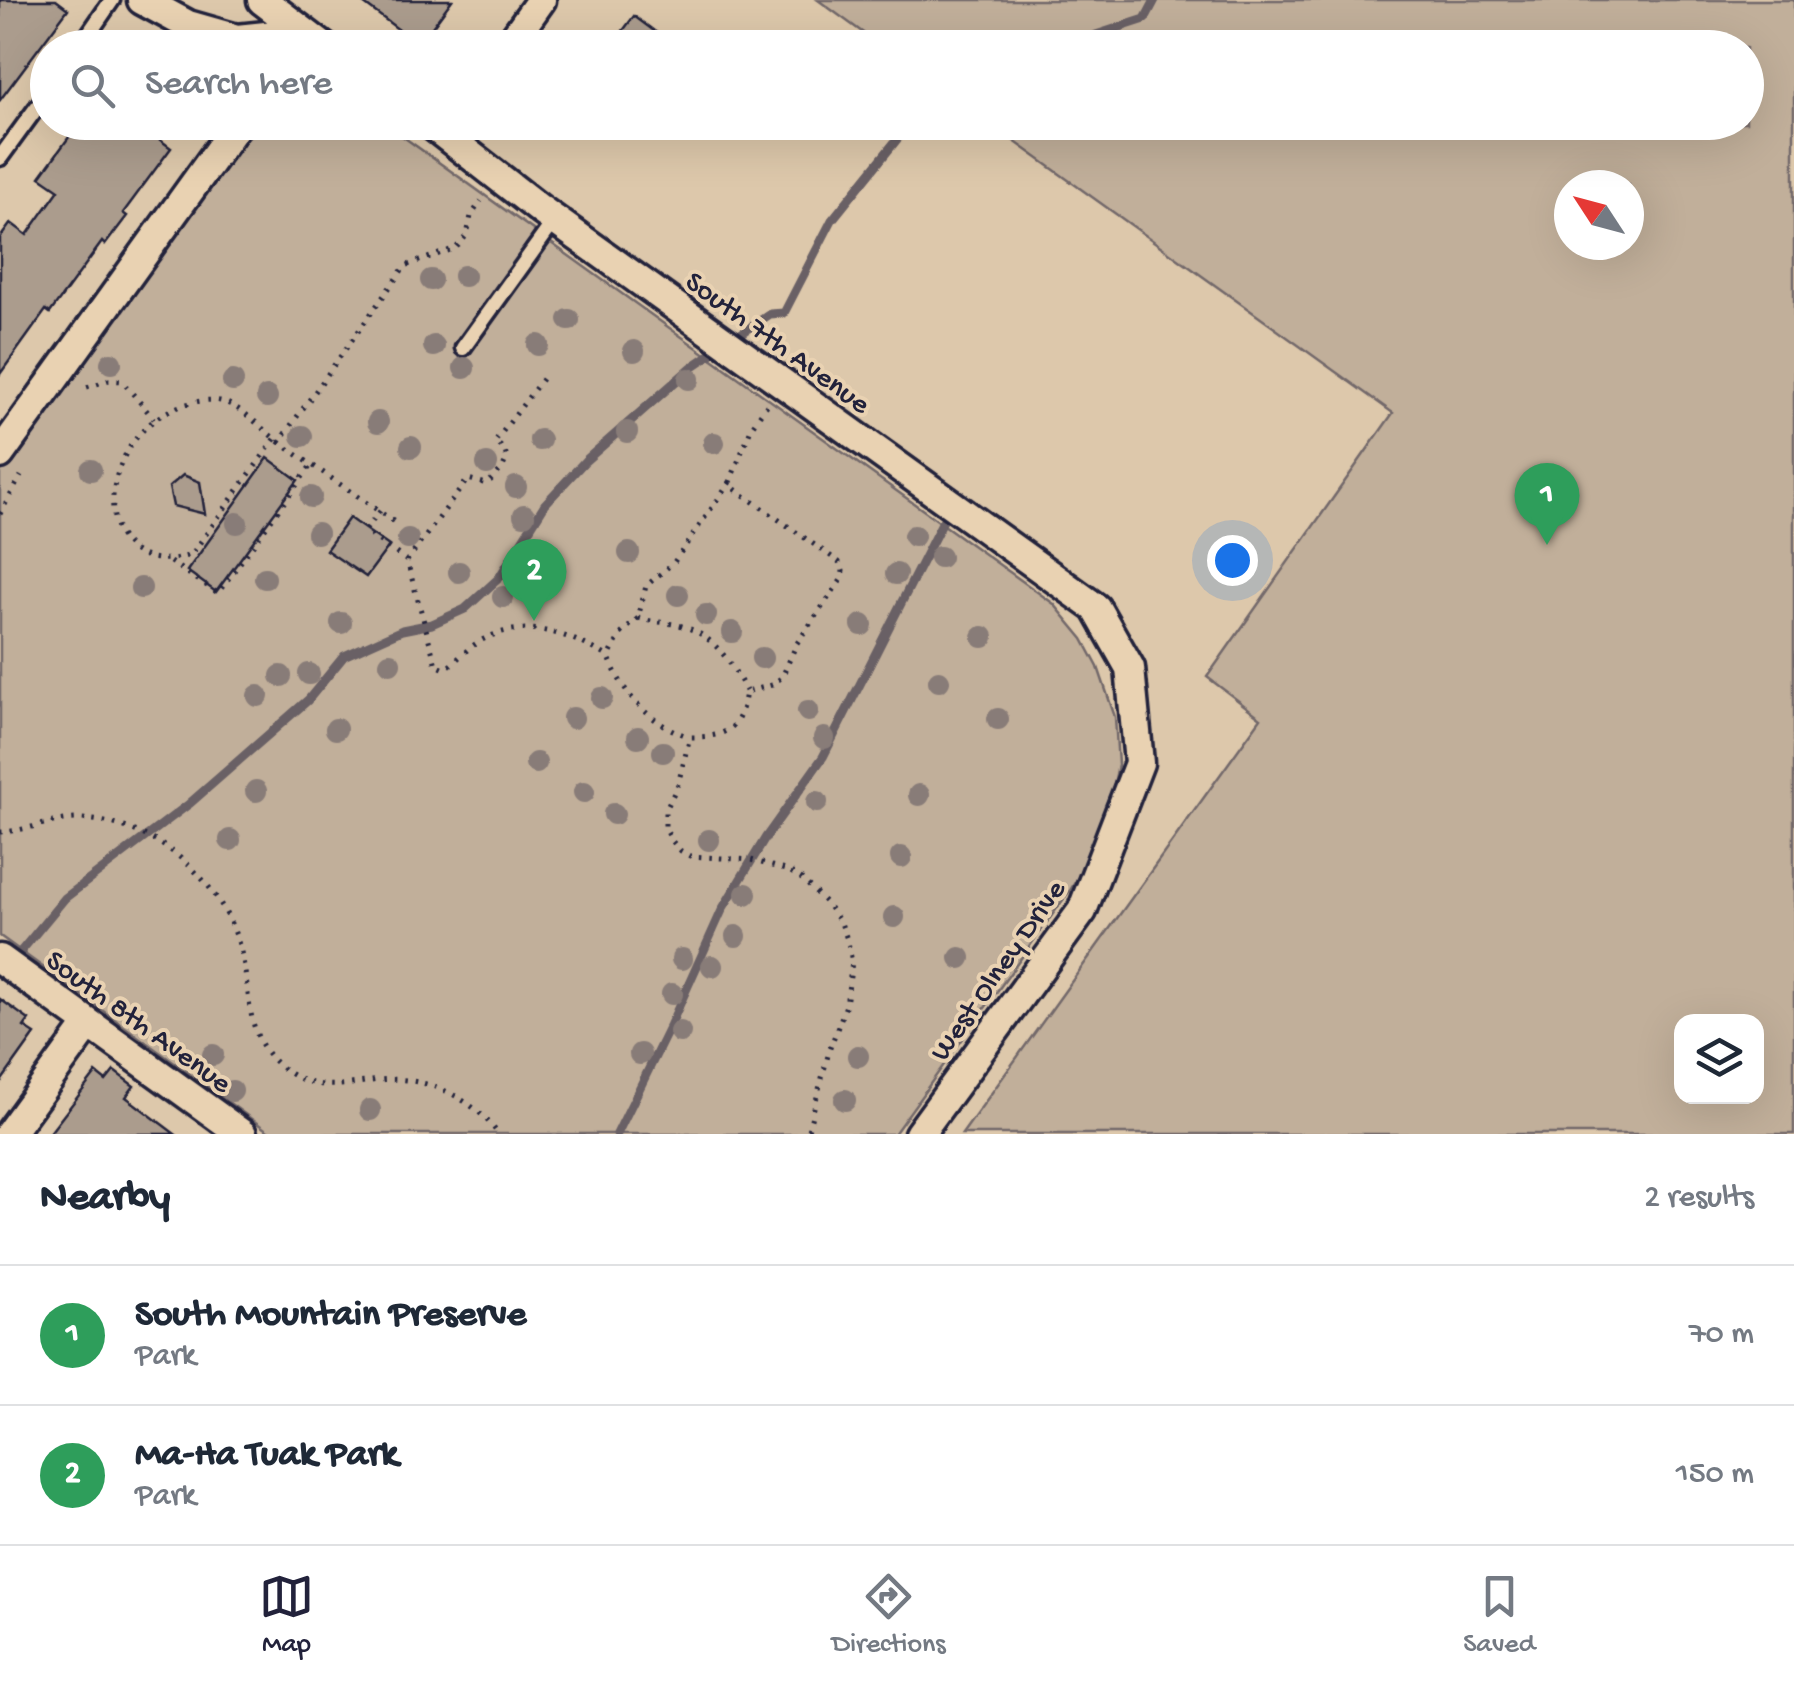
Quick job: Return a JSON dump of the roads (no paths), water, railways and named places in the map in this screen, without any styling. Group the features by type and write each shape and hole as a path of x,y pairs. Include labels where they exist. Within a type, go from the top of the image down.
{"street":[{"path":"142,0 206,30"},
{"path":"520,30 541,0"},
{"path":"272,3 296,30"},
{"path":"0,454 225,140"},
{"name":"South 7th Avenue","path":"459,140 555,220 1096,608"},
{"name":"West Olney Drive","path":"919,1134 1082,911 1139,763 1130,668 1096,608"},
{"name":"South 8th Avenue","path":"0,959 242,1134"},
{"path":"9,1134 89,1024"}],"lane":[{"path":"91,30 112,0"},
{"path":"0,158 30,117"},
{"path":"462,348 555,220"}],"waterway":[{"path":"1111,30 1145,19 1155,0"},
{"path":"12,962 65,898 189,804 308,700 344,656 402,630 432,624 465,609 499,578 545,504 585,461 692,367 770,314 784,313 832,220 896,140"},
{"path":"617,1134 723,908 766,837 823,757 950,507"}],"place":[{"name":"South Mountain Preserve","path":"1547,545"},
{"name":"Ma-Ha Tuak Park","path":"534,621"}]}
